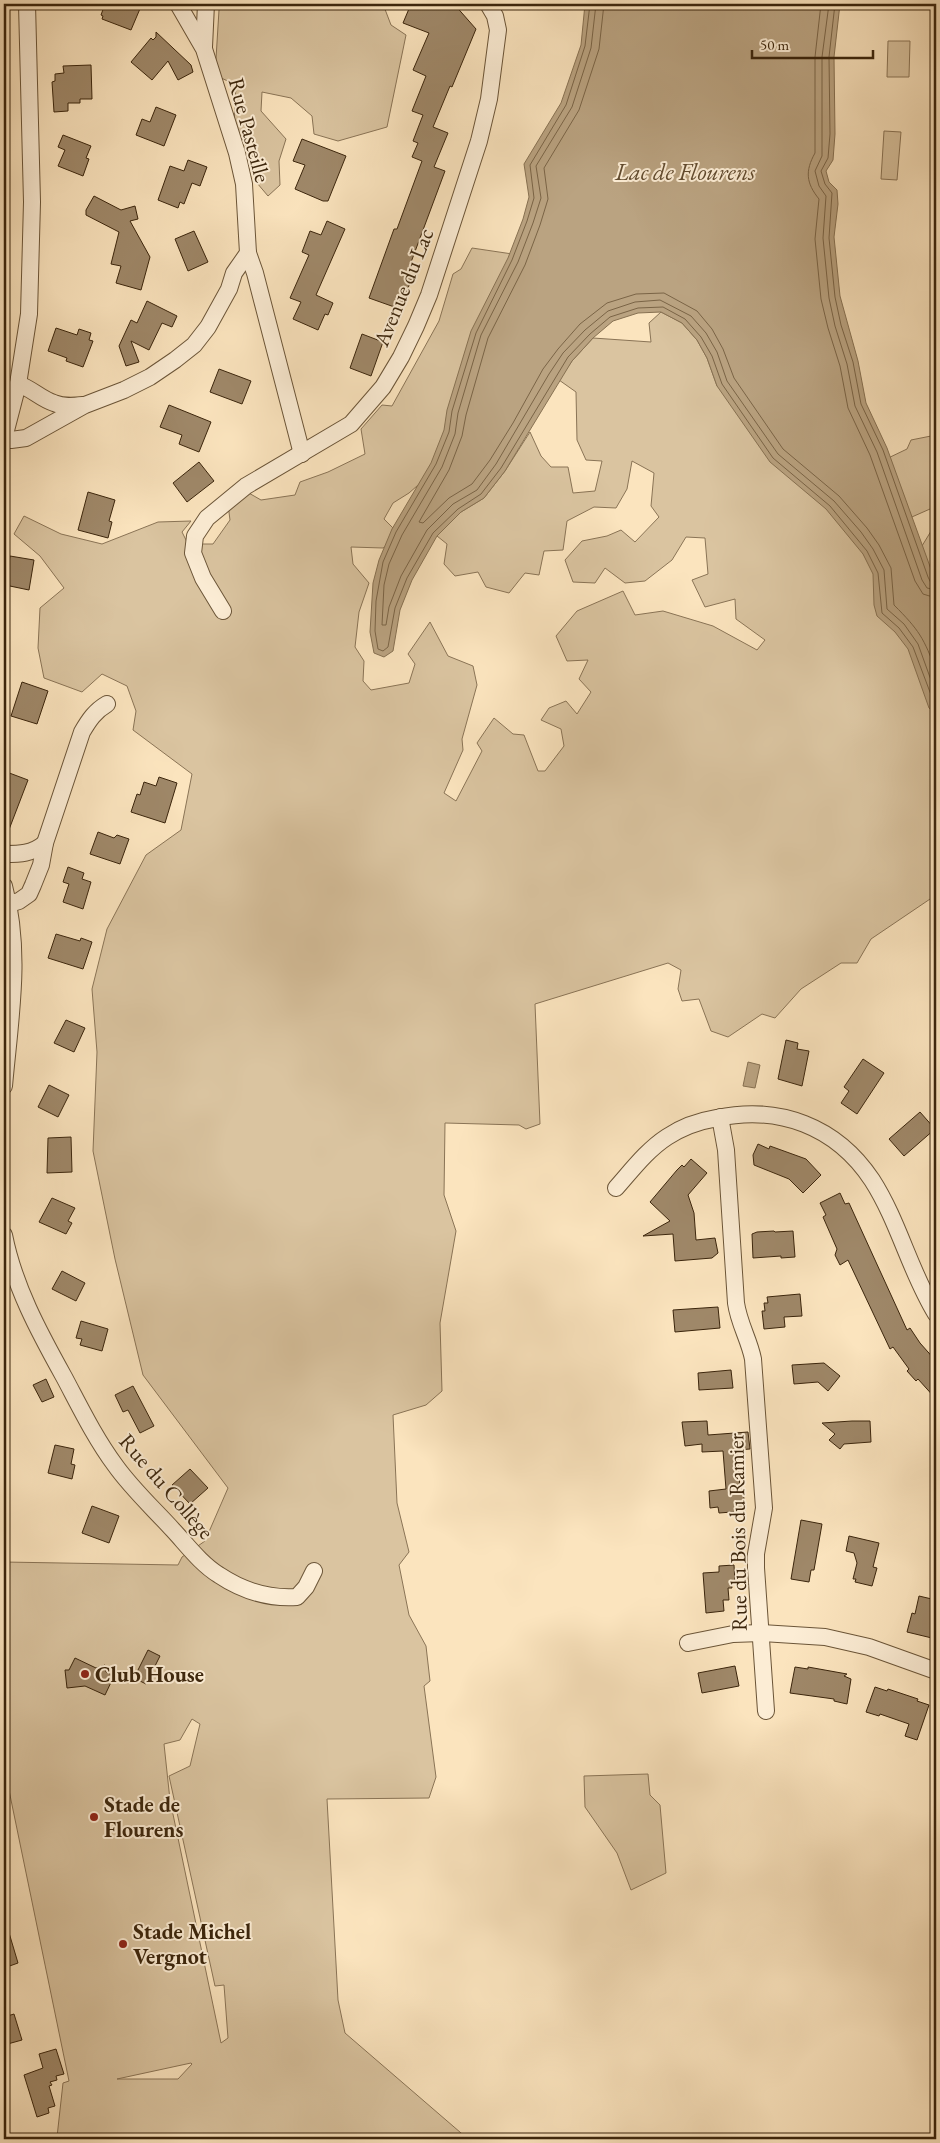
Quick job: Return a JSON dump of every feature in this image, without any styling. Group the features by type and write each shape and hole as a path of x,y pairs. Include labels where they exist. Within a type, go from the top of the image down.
{"street":[{"path":"27,4 32,202 29,314 18,384 4,438 11,440 26,438 85,405 124,390 150,377 194,345 215,315 234,273 248,253"},
{"name":"Rue Pasteille","path":"178,4 204,49 237,153 242,176 248,253 255,273 302,454"},
{"name":"Rue Pasteille","path":"204,49 206,4"},
{"name":"Avenue du Lac","path":"223,611 203,578 193,552 195,536 207,518 246,486 351,424 368,406 401,357 422,311 479,141 489,99 498,30 495,16 488,4"},
{"path":"18,384 27,387 53,403 66,406 85,405"},
{"path":"9,904 19,901 29,894 41,865 45,843 82,732 88,720 107,704"},
{"path":"4,854 20,854 35,851 45,843"},
{"path":"4,886 9,904 15,969 4,1086"},
{"path":"616,1188 653,1148 667,1137 702,1121 752,1113 783,1116 801,1122 818,1130 847,1151 872,1180 925,1295 936,1314"},
{"name":"Rue du Bois du Ramier","path":"720,1117 726,1150 736,1302 740,1325 751,1348 754,1368 764,1508 756,1554 766,1711"},
{"name":"Rue du Collège","path":"4,1239 15,1276 31,1315 91,1428 125,1478 207,1566 238,1587 260,1595 279,1598 297,1597 306,1587 314,1570"},
{"path":"688,1642 733,1634 761,1633 826,1637 846,1641 936,1671"}],"shaded area":[{"path":"221,4 383,4 391,25 406,35 387,127 338,141 314,134 312,116 291,98 262,92 261,111 286,139 279,161 280,185 268,196 257,183 258,165 234,126 236,85 215,75"},
{"path":"888,41 910,41 909,77 887,77"},
{"path":"884,131 901,132 897,180 881,179"},
{"path":"472,248 519,255 434,471 409,493 393,503 384,519 395,530 394,541 383,548 351,547 353,564 369,583 359,612 355,647 364,661 363,681 371,690 409,683 415,664 408,654 430,622 448,656 473,666 477,685 462,739 463,750 444,793 456,801 482,751 477,743 494,718 513,734 524,735 538,771 545,771 564,746 561,729 541,720 549,708 566,701 577,714 591,692 579,679 588,660 567,661 556,636 577,611 623,591 635,615 663,611 713,626 757,650 765,640 736,619 735,599 705,607 692,580 708,574 705,538 686,537 672,560 645,581 625,583 605,568 595,583 573,582 565,560 582,541 607,536 621,530 635,542 659,517 651,506 654,473 632,461 627,489 616,508 594,507 567,521 563,550 544,551 539,575 525,573 509,593 486,587 478,572 455,576 444,564 447,544 437,536 461,512 484,498 505,471 530,432 541,456 551,467 568,467 573,493 595,491 602,461 586,460 577,440 576,392 559,380 572,361 593,338 651,342 649,323 661,312 682,323 697,340 707,358 717,386 834,504 897,611 936,708 936,895 871,939 857,963 841,963 801,989 775,1018 762,1014 728,1037 711,1031 699,999 682,1001 678,989 681,970 668,963 535,1004 540,1124 526,1129 519,1125 445,1123 444,1195 456,1231 440,1323 442,1391 426,1405 393,1415 397,1503 409,1552 399,1565 409,1615 426,1646 430,1681 424,1686 436,1777 429,1798 327,1799 338,2000 345,2033 468,2139 61,2139 57,2137 63,2083 69,2081 4,1766 4,1562 178,1565 182,1557 205,1541 228,1488 143,1375 115,1259 93,1151 97,1052 92,989 107,929 146,855 181,830 192,774 133,730 136,711 127,686 102,674 82,692 44,678 38,648 40,608 64,588 40,556 14,534 24,516 61,534 102,544 158,522 191,521 182,532 188,544 213,544 230,520 227,497 240,488 261,500 295,495 300,482 328,472 365,454 361,429 382,405 392,406 439,321 453,274 461,269","holes":["192,1719 200,1724 190,1766 169,1776 215,1986 224,1985 228,2038 221,2043 170,1800 164,1744 180,1740","191,2063 178,2079 117,2079"]},
{"path":"936,435 936,523 930,509 905,520 884,460 907,449 911,440"},
{"path":"936,523 936,635 914,559"},
{"path":"648,1774 650,1795 660,1805 666,1873 631,1890 617,1853 585,1807 584,1776"}],"water":[{"name":"Lac de Flourens","path":"585,4 840,4 834,57 835,134 833,160 826,171 829,182 837,190 838,204 834,237 840,296 858,361 866,403 887,448 936,583 936,715 929,708 908,649 895,632 877,616 874,605 873,574 863,554 826,509 770,462 717,386 707,358 697,340 682,323 661,312 638,313 613,321 593,338 572,361 505,471 484,498 461,512 437,536 412,580 400,610 393,651 384,657 374,653 370,632 373,583 379,560 392,529 431,463 444,430 447,410 471,331 508,258 523,219 529,197 524,164 561,103 581,45"},
{"path":"748,1062 760,1065 755,1088 743,1086"}],"building":[{"path":"105,4 142,4 131,30 102,19 103,16 101,15"},
{"path":"411,4 454,4 476,29 433,127 448,133 434,167 445,171 407,273 413,275 400,309 369,298 394,229 397,229 422,161 412,157 418,143 413,141 423,115 412,111 426,76 413,70 429,33 403,23"},
{"path":"156,32 191,65 193,72 178,80 168,61 152,80 131,62 151,38 153,40 156,37"},
{"path":"91,65 92,99 80,99 80,103 68,103 68,111 54,112 52,82 55,81 55,74 64,73 63,66"},
{"path":"156,107 176,115 164,146 136,135 142,119 150,122"},
{"path":"63,135 91,146 86,158 89,159 83,176 58,166 65,150 58,147"},
{"path":"302,139 346,156 328,201 323,201 295,189 305,165 293,161"},
{"path":"188,160 207,167 200,186 192,183 184,204 180,202 178,208 158,200 170,166 184,171"},
{"path":"94,196 121,210 135,206 138,219 130,221 150,257 141,290 116,283 121,266 111,264 119,232 86,215 86,210"},
{"path":"327,221 345,229 316,295 333,303 328,315 325,314 318,330 293,319 301,302 290,298 309,255 302,252 310,231 321,235"},
{"path":"194,231 208,262 188,271 175,239"},
{"path":"147,301 177,316 172,327 162,323 149,350 131,341 139,362 126,366 119,346 131,320 137,323"},
{"path":"56,328 77,335 79,329 91,333 89,340 93,341 83,367 66,361 67,358 48,351"},
{"path":"362,334 383,342 371,376 350,368"},
{"path":"219,369 251,381 242,404 210,392"},
{"path":"169,405 211,422 199,452 179,444 182,435 160,427"},
{"path":"199,462 214,481 187,502 173,483"},
{"path":"88,492 115,500 109,521 112,522 108,538 78,530"},
{"path":"10,556 34,560 29,590 5,585"},
{"path":"22,682 48,691 37,724 11,716"},
{"path":"4,771 28,780 5,840 4,839"},
{"path":"159,777 177,783 165,823 131,812 137,794 140,795 144,782 156,786"},
{"path":"98,832 114,838 117,835 129,839 120,864 90,854"},
{"path":"68,867 84,873 82,879 91,882 83,909 63,902 69,884 63,882"},
{"path":"56,934 80,941 81,938 92,942 83,969 48,958"},
{"path":"66,1020 85,1028 74,1052 54,1043"},
{"path":"786,1040 798,1043 797,1049 809,1051 802,1086 778,1079"},
{"path":"863,1059 884,1073 857,1114 841,1103 849,1091 844,1087"},
{"path":"49,1085 69,1095 58,1117 38,1107"},
{"path":"920,1112 935,1129 904,1156 889,1139"},
{"path":"71,1137 72,1172 47,1173 48,1138"},
{"path":"758,1144 769,1149 770,1146 806,1159 821,1175 803,1193 789,1179 754,1165 753,1155"},
{"path":"691,1159 707,1173 688,1195 694,1213 696,1240 715,1238 718,1253 712,1258 675,1261 673,1234 643,1236 670,1221 650,1202 677,1170 682,1165 684,1167"},
{"path":"840,1193 845,1204 849,1203 907,1330 910,1328 936,1361 936,1399 918,1379 916,1381 907,1371 909,1369 893,1347 890,1349 848,1260 840,1265 835,1255 837,1249 823,1217 826,1215 820,1203"},
{"path":"52,1198 75,1208 68,1221 72,1223 66,1234 39,1222"},
{"path":"793,1231 795,1257 753,1258 752,1234"},
{"path":"62,1271 85,1283 76,1301 52,1289"},
{"path":"800,1294 802,1316 784,1317 785,1327 764,1329 762,1311 765,1311 764,1303 768,1303 767,1297"},
{"path":"718,1307 720,1328 675,1332 673,1310"},
{"path":"81,1321 108,1329 102,1351 80,1345 82,1339 76,1338"},
{"path":"824,1363 840,1376 828,1391 818,1382 794,1384 792,1365"},
{"path":"731,1370 733,1388 699,1390 698,1373"},
{"path":"46,1379 54,1397 42,1402 33,1385"},
{"path":"133,1386 154,1426 140,1433 128,1410 123,1412 115,1395"},
{"path":"707,1421 708,1435 748,1432 750,1449 737,1450 740,1488 743,1488 745,1511 719,1513 718,1507 710,1508 709,1491 726,1489 723,1451 702,1452 702,1444 685,1446 682,1422"},
{"path":"870,1421 871,1442 844,1444 840,1449 829,1440 835,1434 822,1423"},
{"path":"55,1445 74,1449 71,1464 75,1465 72,1479 48,1473"},
{"path":"190,1469 208,1488 190,1504 172,1485"},
{"path":"92,1506 119,1516 109,1543 82,1533"},
{"path":"801,1520 822,1524 814,1570 811,1570 809,1582 791,1579"},
{"path":"849,1536 879,1543 873,1567 877,1568 872,1586 855,1582 856,1579 853,1579 857,1563 854,1553 846,1551"},
{"path":"734,1565 735,1582 731,1582 732,1588 728,1588 729,1600 723,1600 724,1611 706,1613 703,1573 719,1572 719,1566"},
{"path":"919,1596 936,1600 936,1639 907,1632 912,1613 915,1614"},
{"path":"148,1650 160,1656 146,1684 134,1678"},
{"name":"Club House","path":"75,1658 96,1668 105,1665 106,1672 114,1676 105,1695 85,1686 67,1688 65,1670 69,1670"},
{"path":"735,1666 739,1686 702,1693 698,1673"},
{"path":"795,1667 808,1669 808,1667 847,1674 844,1676 851,1679 847,1704 834,1701 834,1699 790,1693"},
{"path":"875,1687 887,1691 888,1689 918,1699 917,1701 929,1705 917,1740 905,1736 909,1724 880,1714 879,1716 866,1712"},
{"path":"7,1926 18,1963 4,1968 4,1927"},
{"path":"14,2014 22,2040 4,2045 4,2017"},
{"path":"56,2049 64,2074 56,2076 57,2080 50,2082 52,2085 49,2086 55,2106 48,2108 49,2113 37,2117 24,2075 43,2068 39,2054"}],"place":[{"name":"Club House","path":"85,1674"},
{"name":"Stade de Flourens","path":"94,1817"},
{"name":"Stade Michel Vergnot","path":"123,1944"}]}
